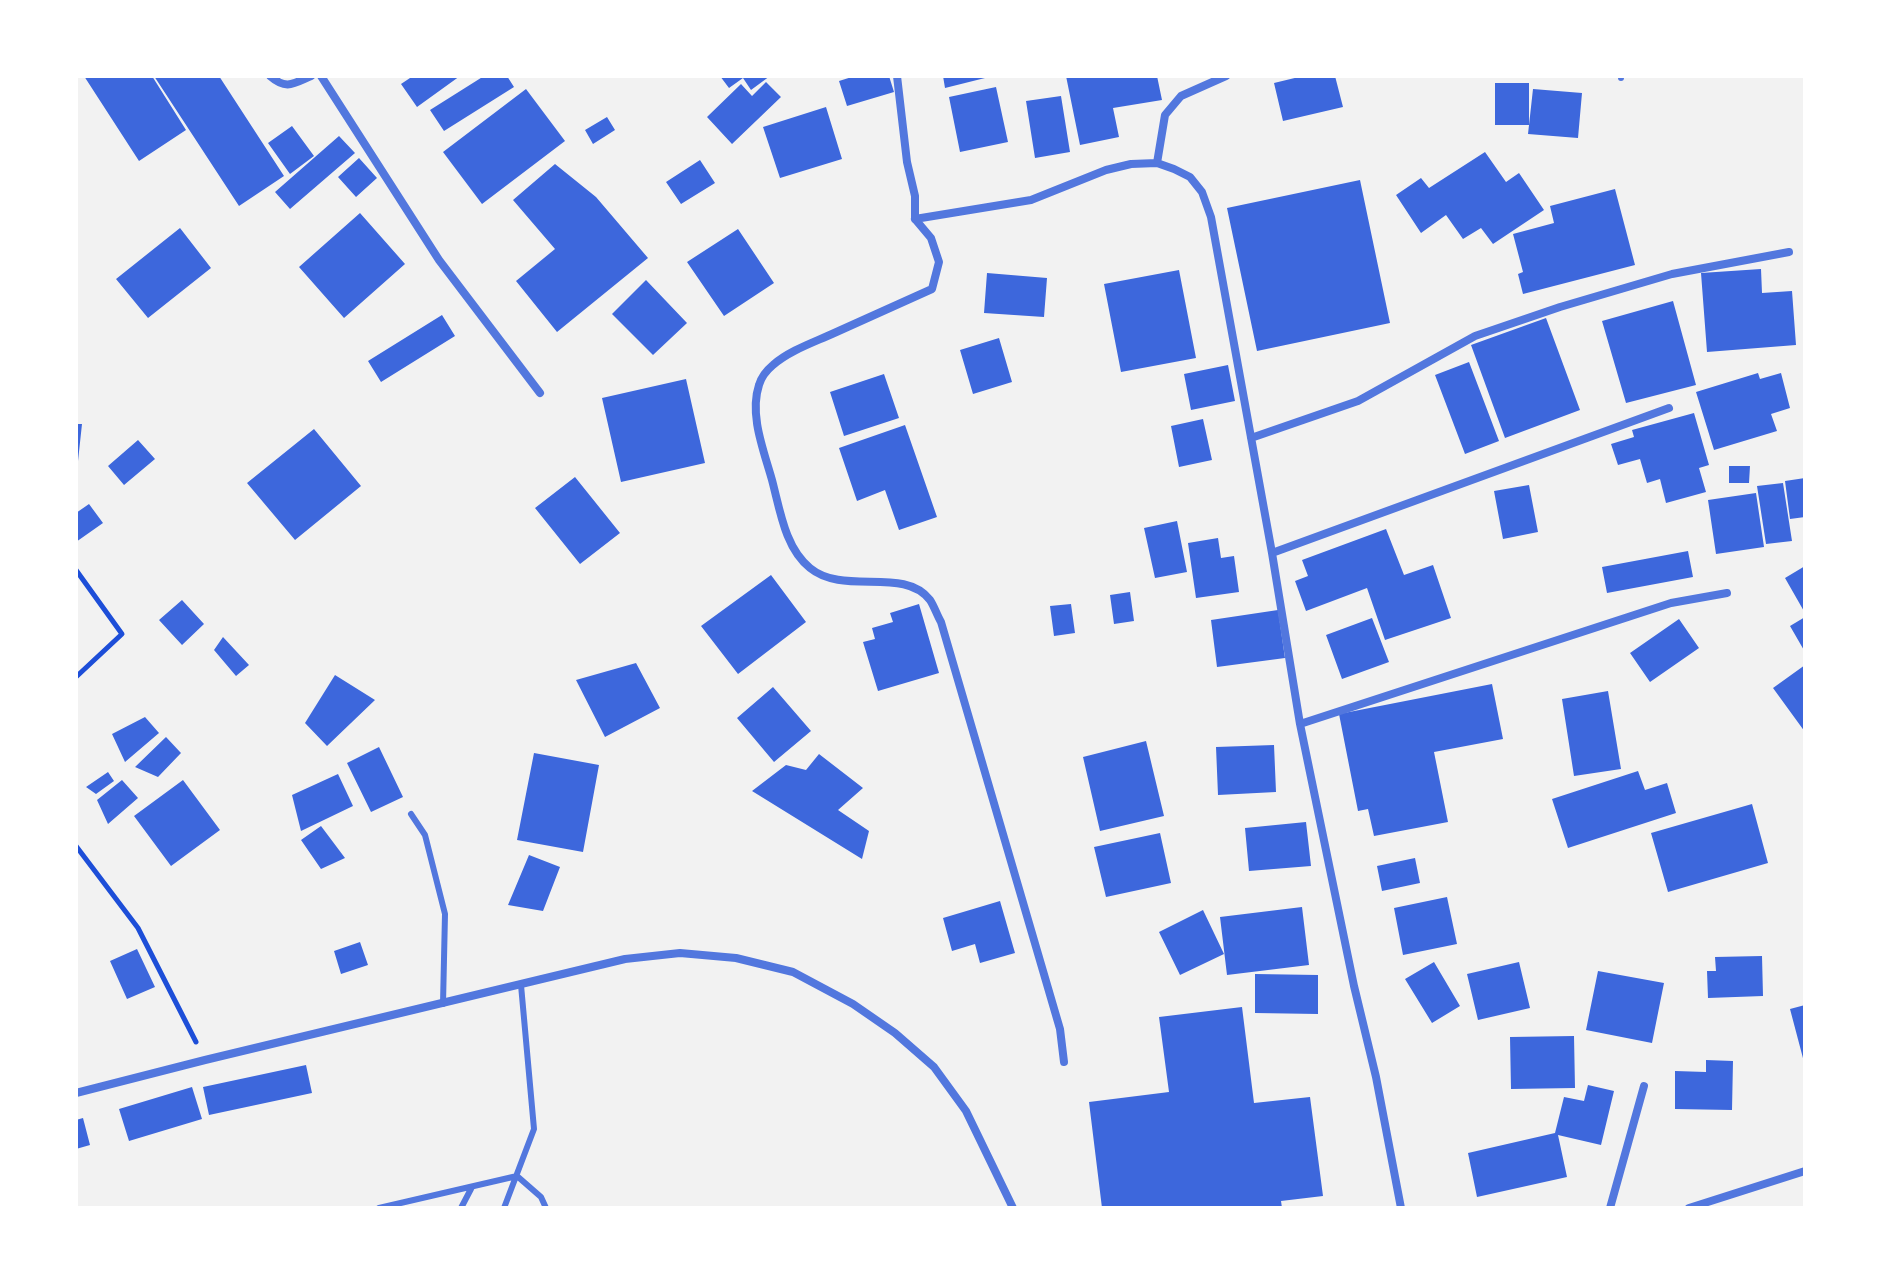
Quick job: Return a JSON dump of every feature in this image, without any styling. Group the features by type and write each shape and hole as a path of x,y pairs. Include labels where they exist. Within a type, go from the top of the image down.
{"street":[{"path":"270,76 280,84 293,84 311,76"},
{"path":"321,76 439,260 540,393"},
{"path":"897,76 907,162 915,196 915,219 931,238 939,262 932,289 774,364 763,375 758,386 758,429 783,522 795,552 811,570 836,580 896,582 915,587 929,599 941,622 1060,1029 1064,1062"},
{"path":"1157,163 1165,115 1181,96 1226,76"},
{"path":"915,219 1031,200 1106,170 1131,164 1157,163 1174,169 1190,177 1202,192 1211,217 1300,724 1401,1208"},
{"path":"1251,438 1358,401 1475,336 1672,274 1789,252"},
{"path":"1272,553 1669,408"},
{"path":"1300,724 1671,603 1727,593"},
{"path":"76,1093 625,959 680,953 736,958 793,972 853,1004 895,1033 934,1067 966,1111 1013,1208"},
{"path":"1610,1208 1644,1086"},
{"path":"1689,1208 1805,1171"}],"lane":[{"path":"411,814 425,835 445,914 443,1004"},
{"path":"504,1208 534,1129 521,985"},
{"path":"379,1208 517,1176"},
{"path":"517,1176 541,1197 546,1208"},
{"path":"461,1208 472,1187"},
{"path":"420,1208 427,1197"}],"path":[{"path":"76,570 122,634 76,677"},
{"path":"76,846 138,928 205,1060"}],"building":[{"path":"84,76 152,76 186,130 139,161"},
{"path":"154,76 219,76 284,176 239,206"},
{"path":"413,76 460,76 417,107 401,84"},
{"path":"484,76 507,76 514,87 444,131 430,110"},
{"path":"720,76 770,76 751,90 743,78 729,88"},
{"path":"855,76 889,76 894,92 847,106 839,81"},
{"path":"943,76 989,76 989,77 945,88"},
{"path":"1066,76 1157,76 1162,100 1113,108 1119,137 1080,145"},
{"path":"1303,76 1335,76 1343,107 1283,121 1274,83"},
{"path":"766,82 781,97 732,144 707,117 741,84 752,96"},
{"path":"1495,83 1529,83 1529,125 1495,125"},
{"path":"996,87 1008,142 960,152 949,97"},
{"path":"526,89 565,141 482,204 443,152"},
{"path":"1533,89 1582,93 1578,138 1528,134"},
{"path":"1061,96 1070,152 1035,158 1026,101"},
{"path":"826,107 842,159 780,178 763,127"},
{"path":"607,117 615,130 593,144 585,130"},
{"path":"292,126 314,156 290,174 268,143"},
{"path":"339,136 355,153 290,209 275,192"},
{"path":"1485,152 1506,182 1519,173 1544,210 1493,244 1481,228 1463,239 1446,215 1421,233 1396,195 1421,178 1429,188"},
{"path":"359,158 377,178 356,197 338,177"},
{"path":"700,160 715,183 681,204 666,182"},
{"path":"555,164 596,197 648,258 557,332 516,281 555,249 513,200"},
{"path":"1360,180 1390,323 1257,351 1227,208"},
{"path":"1615,189 1635,265 1523,294 1518,274 1523,272 1513,234 1554,223 1550,206"},
{"path":"360,213 405,264 344,318 299,267"},
{"path":"180,228 211,268 148,318 116,279"},
{"path":"738,229 774,283 724,316 687,262"},
{"path":"1761,269 1762,293 1792,291 1796,345 1707,352 1701,273"},
{"path":"1179,270 1196,358 1121,372 1104,284"},
{"path":"987,273 1047,278 1044,317 984,313"},
{"path":"646,280 687,323 653,355 612,314"},
{"path":"1673,301 1696,385 1626,403 1602,321"},
{"path":"442,315 455,336 381,382 368,361"},
{"path":"1546,318 1580,410 1505,438 1471,345"},
{"path":"999,338 1012,382 973,394 960,350"},
{"path":"1469,362 1499,441 1465,454 1435,375"},
{"path":"1228,365 1235,401 1191,410 1184,374"},
{"path":"1758,373 1760,379 1781,373 1790,408 1771,414 1777,431 1714,450 1696,392"},
{"path":"884,374 899,418 844,436 830,392"},
{"path":"686,379 705,463 621,482 602,398"},
{"path":"1694,413 1709,465 1699,468 1706,492 1666,503 1660,479 1647,483 1640,459 1618,465 1611,444 1634,437 1632,430"},
{"path":"1203,419 1212,460 1179,467 1171,426"},
{"path":"76,424 82,424 78,461 76,461"},
{"path":"905,425 937,517 899,530 885,490 857,501 839,448"},
{"path":"314,429 361,486 295,540 247,483"},
{"path":"138,440 155,459 124,485 108,466"},
{"path":"1729,466 1750,466 1749,483 1729,483"},
{"path":"575,477 620,533 580,564 535,508"},
{"path":"1805,478 1805,517 1790,519 1785,481"},
{"path":"1783,483 1792,541 1766,544 1757,486"},
{"path":"1529,485 1538,532 1503,539 1494,491"},
{"path":"1756,493 1764,547 1716,554 1708,500"},
{"path":"89,504 103,523 76,542 76,513"},
{"path":"1177,521 1187,572 1155,578 1144,528"},
{"path":"1386,529 1404,575 1433,565 1451,618 1385,640 1367,588 1306,611 1295,581 1308,576 1302,560"},
{"path":"1218,538 1221,558 1234,556 1239,592 1196,598 1188,543"},
{"path":"1688,551 1693,577 1607,593 1602,567"},
{"path":"1805,566 1805,613 1785,578"},
{"path":"771,575 806,622 738,674 701,626"},
{"path":"1130,592 1134,621 1114,624 1110,595"},
{"path":"182,600 204,624 182,645 159,620"},
{"path":"919,604 939,673 878,691 863,642 875,639 872,628 893,622 890,613"},
{"path":"1071,604 1075,633 1054,636 1050,606"},
{"path":"1278,610 1285,658 1217,667 1211,620"},
{"path":"1805,617 1805,652 1790,626"},
{"path":"1372,618 1389,662 1342,679 1326,635"},
{"path":"1679,619 1699,648 1650,682 1630,653"},
{"path":"223,637 249,665 236,676 214,650"},
{"path":"636,663 660,708 605,737 576,680"},
{"path":"1805,665 1805,732 1773,688"},
{"path":"335,675 375,700 327,746 305,723"},
{"path":"1492,684 1503,739 1434,752 1448,822 1374,836 1368,809 1358,811 1339,714"},
{"path":"773,687 811,731 774,762 737,718"},
{"path":"1608,691 1621,769 1574,776 1562,699"},
{"path":"145,717 159,733 125,762 112,734"},
{"path":"166,737 181,753 158,777 135,767"},
{"path":"1146,741 1164,816 1100,831 1083,757"},
{"path":"1274,745 1276,792 1218,795 1216,747"},
{"path":"379,747 403,797 371,812 347,763"},
{"path":"534,753 599,765 583,852 517,840"},
{"path":"819,754 863,788 838,810 869,831 862,859 752,791 786,765 806,770"},
{"path":"1638,771 1645,790 1667,783 1676,813 1568,848 1552,799"},
{"path":"108,772 114,781 96,794 86,787"},
{"path":"338,774 353,806 301,831 292,795"},
{"path":"122,780 138,798 108,824 97,800"},
{"path":"183,780 220,830 171,866 134,816"},
{"path":"1752,804 1768,863 1668,892 1651,833"},
{"path":"1306,822 1311,866 1249,871 1245,828"},
{"path":"321,826 345,858 321,869 301,840"},
{"path":"1160,833 1171,883 1106,897 1094,847"},
{"path":"529,855 560,867 543,911 508,905"},
{"path":"1415,858 1420,883 1382,891 1377,866"},
{"path":"1447,897 1457,944 1403,955 1394,908"},
{"path":"1000,901 1015,953 980,963 975,944 952,951 943,918"},
{"path":"1302,907 1309,965 1227,975 1220,917"},
{"path":"1203,910 1224,954 1180,975 1159,932"},
{"path":"360,942 368,965 341,974 334,951"},
{"path":"137,949 155,987 127,999 110,961"},
{"path":"1762,956 1763,996 1708,998 1707,971 1716,971 1715,957"},
{"path":"1434,962 1460,1006 1432,1023 1405,979"},
{"path":"1519,962 1530,1008 1478,1020 1467,974"},
{"path":"1598,971 1664,983 1652,1043 1586,1030"},
{"path":"1255,974 1318,975 1318,1014 1255,1013"},
{"path":"1805,1005 1805,1062 1804,1062 1790,1009"},
{"path":"1242,1007 1254,1103 1310,1097 1323,1196 1281,1201 1282,1208 1102,1208 1089,1102 1169,1092 1159,1017"},
{"path":"1574,1036 1575,1088 1511,1089 1510,1037"},
{"path":"1706,1060 1733,1061 1732,1110 1675,1109 1675,1071 1706,1072"},
{"path":"306,1065 312,1093 209,1115 203,1087"},
{"path":"1588,1085 1614,1091 1601,1145 1558,1135 1567,1177 1477,1197 1468,1153 1555,1133 1564,1097 1584,1101"},
{"path":"192,1087 202,1119 129,1141 119,1109"},
{"path":"83,1118 90,1145 76,1149 76,1120"}]}
